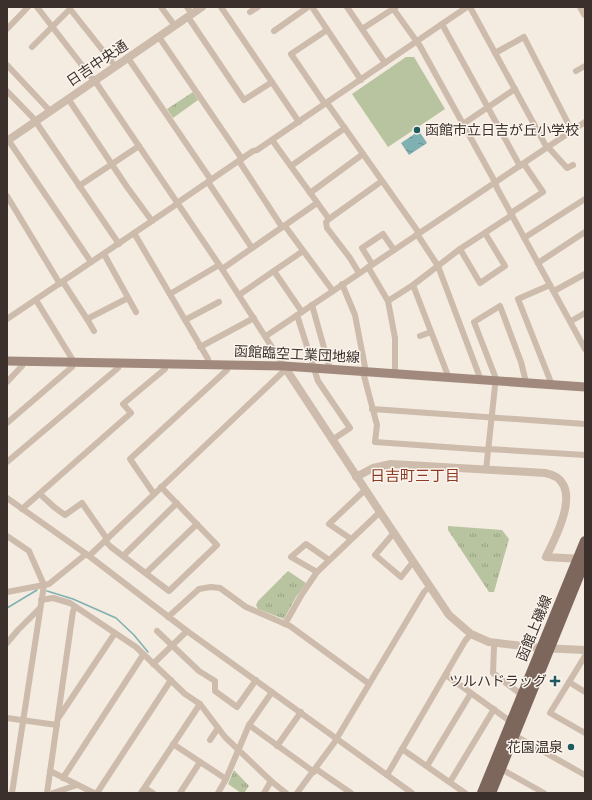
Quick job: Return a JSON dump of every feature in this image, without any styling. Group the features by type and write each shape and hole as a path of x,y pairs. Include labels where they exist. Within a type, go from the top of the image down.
{"main road":[{"name":"函館臨空工業団地線","path":"7,361 73,365 364,369 585,387"},
{"name":"函館上磯線","path":"482,793 583,560 585,541"},
{"name":"函館上磯線","path":"491,793 514,735 545,648"}],"street":[{"path":"7,27 28,7"},
{"path":"37,7 93,79 221,267 393,534 446,613 471,634 482,640 495,643 545,648 585,650"},
{"path":"161,7 175,26"},
{"path":"187,7 190,16 244,100 272,82"},
{"name":"日吉中央通","path":"9,143 93,79 128,58 202,7"},
{"path":"221,7 299,122"},
{"path":"250,12 258,7"},
{"path":"274,31 308,7"},
{"path":"312,7 361,80"},
{"path":"347,7 385,63"},
{"path":"7,319 62,283 209,181 469,7 548,147 567,168 573,165"},
{"path":"581,7 585,14"},
{"path":"362,29 393,8 416,42 463,124 585,348"},
{"path":"32,47 70,9 112,62"},
{"path":"388,301 413,285 460,249 543,192 522,165 487,107 442,24"},
{"path":"327,30 291,54 382,181 418,233 438,266 479,375"},
{"path":"159,37 284,226 333,291"},
{"path":"496,53 524,37 572,131"},
{"path":"128,58 252,248"},
{"path":"7,65 50,111"},
{"path":"576,71 585,66"},
{"path":"463,124 515,89"},
{"path":"7,91 37,123 119,244"},
{"path":"70,103 152,221"},
{"path":"266,336 585,122"},
{"path":"290,166 344,128"},
{"path":"272,140 329,219"},
{"path":"9,143 92,262"},
{"path":"79,186 139,146"},
{"path":"310,192 363,154"},
{"path":"359,273 350,258 327,228 326,222 382,181"},
{"path":"7,196 94,331"},
{"path":"524,238 585,199"},
{"path":"170,294 221,267 252,248 317,203"},
{"path":"538,263 585,232"},
{"path":"134,233 208,360"},
{"path":"460,249 480,282 505,266 485,233"},
{"path":"394,250 383,234 362,248 388,301 395,338 395,369"},
{"path":"239,295 303,251"},
{"path":"104,254 136,312"},
{"path":"274,271 300,313 318,381 350,428 332,440"},
{"path":"554,291 585,274"},
{"path":"342,284 355,315 364,369 372,409 377,425 375,442 585,455"},
{"path":"550,284 518,299 552,385"},
{"path":"413,285 447,373"},
{"path":"87,319 128,298"},
{"path":"7,424 73,365 36,300"},
{"path":"185,320 218,302"},
{"path":"312,305 330,369"},
{"path":"495,376 474,322 500,306 517,350 525,378"},
{"path":"573,320 585,313"},
{"path":"200,347 254,318"},
{"path":"420,336 431,332"},
{"path":"578,336 585,332"},
{"path":"7,382 22,366"},
{"path":"7,592 48,584 88,555 106,540 285,367"},
{"path":"7,462 118,368"},
{"path":"22,509 131,413 123,404 165,369"},
{"path":"154,494 130,459 227,370"},
{"path":"486,470 494,386"},
{"path":"372,409 585,424"},
{"path":"356,477 373,468 391,464 545,472 553,475 561,481 566,491 567,503 558,533 546,557 583,560"},
{"path":"40,494 54,508 65,515 82,503 106,540 123,556 169,591 217,545 161,487"},
{"path":"351,539 329,524 365,490"},
{"path":"8,502 22,509 88,555 187,631 412,793"},
{"path":"123,556 177,503"},
{"path":"285,624 302,594 317,572 380,512"},
{"path":"146,573 197,524"},
{"path":"393,534 375,555 401,577 413,562"},
{"path":"7,536 29,551 44,585 39,609 24,720 12,793"},
{"path":"317,572 290,557 306,544 329,560"},
{"path":"168,617 196,591 211,586 224,591 246,607 290,626 368,684"},
{"path":"297,793 337,738 424,592 429,587"},
{"path":"41,600 53,598 70,603 136,647 185,694 200,704 225,737 271,781 286,793"},
{"path":"47,793 73,611 75,607"},
{"path":"7,643 39,609"},
{"path":"157,631 171,646 199,671 215,681 215,691 237,707 256,680"},
{"path":"153,664 187,631"},
{"path":"57,722 115,633"},
{"path":"387,775 465,641 471,634"},
{"path":"494,647 493,673 518,692"},
{"path":"63,778 143,655"},
{"path":"585,656 550,713 585,733"},
{"path":"446,675 507,719"},
{"path":"50,771 96,793 171,680"},
{"path":"569,682 585,692"},
{"path":"218,793 226,779 249,725 272,692"},
{"path":"427,766 471,693"},
{"path":"153,793 143,790 200,704"},
{"path":"450,782 494,710"},
{"path":"277,746 301,712"},
{"path":"7,718 57,722"},
{"path":"249,725 277,746 351,793"},
{"path":"210,740 218,728"},
{"path":"514,735 585,775"},
{"path":"173,744 226,779"},
{"path":"402,749 465,793"},
{"path":"180,793 200,762"},
{"path":"501,769 544,793"},
{"path":"264,793 271,781"},
{"path":"53,793 77,785"}],"green space":[{"path":"406,57 414,57 445,109 388,147 352,94"},
{"path":"193,92 198,100 173,118 167,109"},
{"path":"448,526 502,530 509,539 494,592 489,592 448,530"},
{"path":"288,571 306,583 296,597 284,619 258,609 256,605 258,601"},
{"path":"234,770 249,786 244,793 241,793 228,784"}],"water":[{"path":"419,131 427,143 409,155 401,143"}],"waterway":[{"path":"7,608 37,590"},
{"path":"47,591 73,599 116,618 134,635 148,652"}],"place":[{"name":"函館市立日吉が丘小学校","path":"417,130"},
{"name":"ツルハドラッグ","path":"555,681"},
{"name":"花園温泉","path":"571,747"}],"district":[{"name":"日吉町三丁目","path":"415,476"}]}
